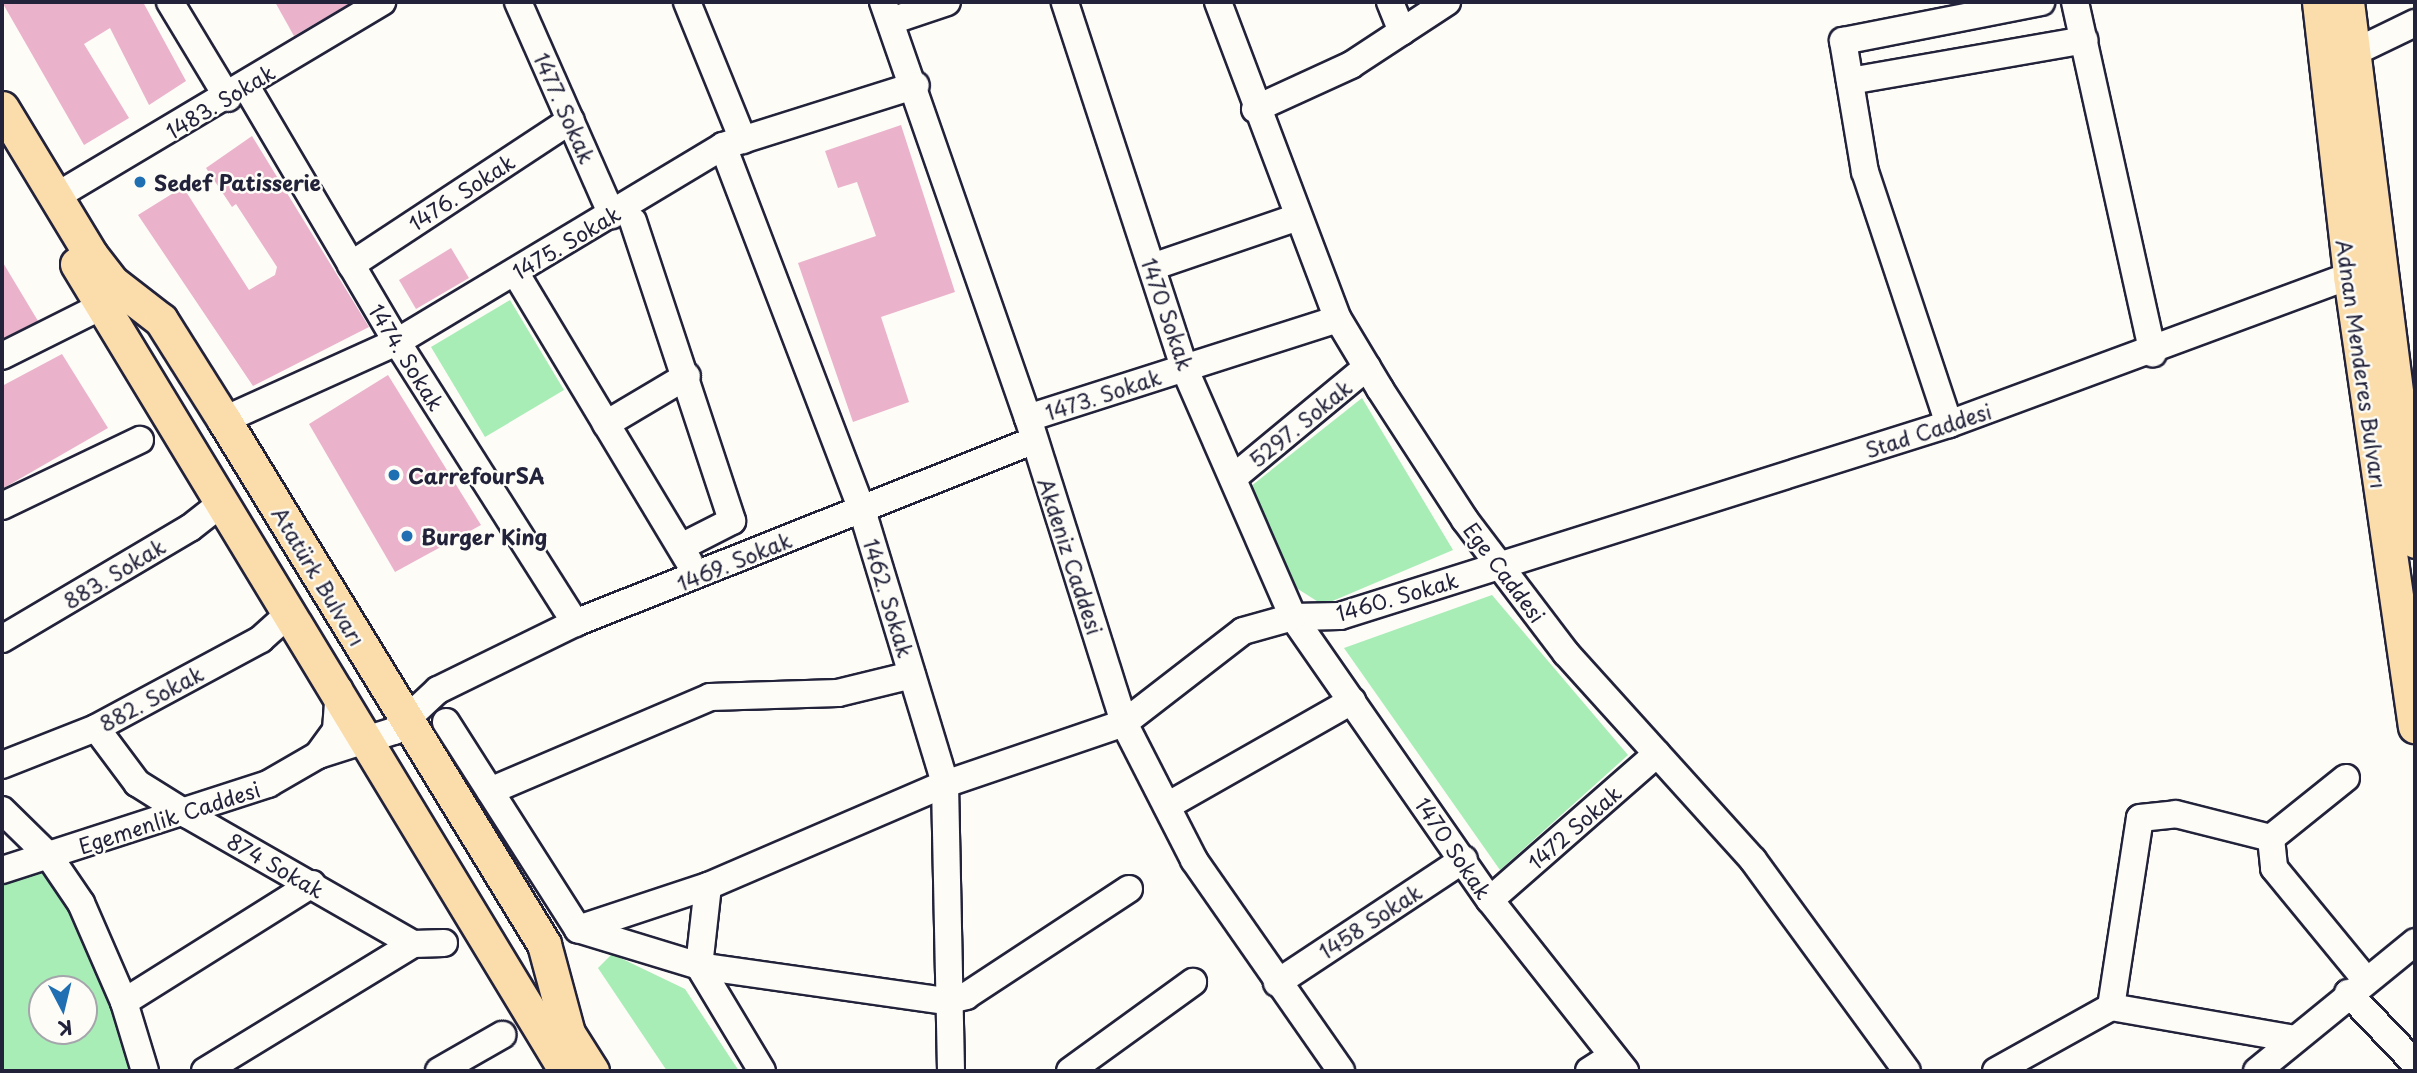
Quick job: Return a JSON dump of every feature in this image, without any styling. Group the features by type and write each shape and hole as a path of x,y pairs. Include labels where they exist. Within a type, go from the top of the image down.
{"main road":[{"name":"Adnan Menderes Bulvarı","path":"2319,2 2350,276 2415,726"},
{"name":"Adnan Menderes Bulvarı","path":"2347,2 2402,363 2415,541"},
{"name":"Atatürk Bulvarı","path":"2,108 55,197 113,282 161,320 224,420 544,944 568,1033 592,1071"},
{"name":"Atatürk Bulvarı","path":"2,138 290,613 339,687 566,1071"}],"street":[{"name":"1474. Sokak","path":"170,2 237,92 351,265 575,623"},
{"name":"1477. Sokak","path":"518,2 571,120 622,218 687,376 732,521 681,547"},
{"name":"1462. Sokak","path":"687,2 733,143 862,510 945,784 945,1001 951,1071"},
{"path":"887,11 947,2"},
{"name":"1470 Sokak","path":"1065,2 1184,367 1293,617 1490,900 1619,1064"},
{"name":"Ege Caddesi","path":"1218,2 1255,109 1338,319 1367,368 1499,565 1566,653 1753,860 1908,1071"},
{"path":"1390,2 1402,33"},
{"path":"1255,109 1351,65 1447,2"},
{"path":"1949,424 1865,172 1843,41 2041,2"},
{"path":"2075,2 2153,353"},
{"name":"1483. Sokak","path":"55,197 237,92 374,4"},
{"name":"Akdeniz Caddesi","path":"887,11 916,85 1031,429 1124,723 1194,860 1276,983 1341,1071"},
{"path":"2353,53 2415,23"},
{"path":"1850,80 2084,40"},
{"name":"1475. Sokak","path":"224,420 397,342 515,272 622,218 733,143 916,85"},
{"name":"1476. Sokak","path":"351,265 571,120"},
{"path":"1152,267 1298,218"},
{"path":"515,272 698,575"},
{"name":"Stad Caddesi","path":"1499,565 1949,424 2153,353 2350,276"},
{"path":"2,356 102,306"},
{"name":"1473. Sokak","path":"1031,429 1184,367 1338,319"},
{"name":"5297. Sokak","path":"1233,478 1367,368"},
{"path":"606,424 687,376"},
{"name":"1469. Sokak","path":"371,740 399,708 575,623 862,510 1031,429"},
{"path":"2,506 140,440"},
{"name":"883. Sokak","path":"2,639 191,528 223,502"},
{"name":"1460. Sokak","path":"1293,617 1340,616 1499,565"},
{"name":"882. Sokak","path":"2,765 96,728 261,639 290,613"},
{"path":"578,929 708,886 945,784 1124,723 1243,631 1293,617"},
{"path":"490,790 710,698 838,693 912,675"},
{"path":"318,755 335,730 339,687"},
{"path":"1167,806 1352,701"},
{"path":"446,722 578,929 699,966 945,1001 966,996 1129,889"},
{"name":"874 Sokak","path":"96,728 137,783 413,944"},
{"name":"Egemenlik Caddesi","path":"2,870 188,815 268,784 318,755 371,740"},
{"name":"1472 Sokak","path":"1490,900 1657,754"},
{"path":"2271,838 2346,778"},
{"path":"2,810 49,856 80,903 124,1002 145,1071"},
{"path":"2111,1007 2140,818 2176,814 2271,838"},
{"path":"2271,838 2274,868 2415,1063"},
{"name":"1458 Sokak","path":"1276,983 1464,859"},
{"path":"124,1002 312,884"},
{"path":"708,886 699,966 762,1071"},
{"path":"2257,1071 2357,986 2415,942"},
{"path":"205,1071 413,944 444,943"},
{"path":"1070,1071 1193,982"},
{"path":"1996,1071 2111,1007 2295,1039"},
{"path":"439,1071 502,1035"},
{"path":"1589,1071 1619,1064"}],"green space":[{"path":"510,300 564,390 485,437 431,347"},
{"path":"1362,398 1453,550 1323,605 1287,582 1250,487"},
{"path":"1492,595 1628,755 1500,870 1344,648"},
{"path":"49,856 98,975 28,975 28,1045 98,1045 98,976 137,1071 2,1071 2,870"},
{"path":"612,954 685,989 739,1071 667,1071 598,968"}],"building":[{"path":"2,2 143,2 186,81 149,105 110,28 84,44 129,118 84,145"},
{"path":"275,2 352,2 294,36"},
{"path":"901,125 955,292 881,317 909,402 853,422 798,263 876,236 857,182 838,188 825,151"},
{"path":"252,136 369,327 253,386 138,215 183,187 249,290 275,275 277,267 236,204 232,207 206,168"},
{"path":"451,248 469,278 416,309 399,280"},
{"path":"2,261 38,321 2,339"},
{"path":"62,354 108,428 2,489 2,386"},
{"name":"CarrefourSA","path":"388,375 481,525 395,572 309,424"}],"place":[{"name":"Sedef Patisserie","path":"140,182"},
{"name":"CarrefourSA","path":"394,475"},
{"name":"Burger King","path":"407,536"}]}
